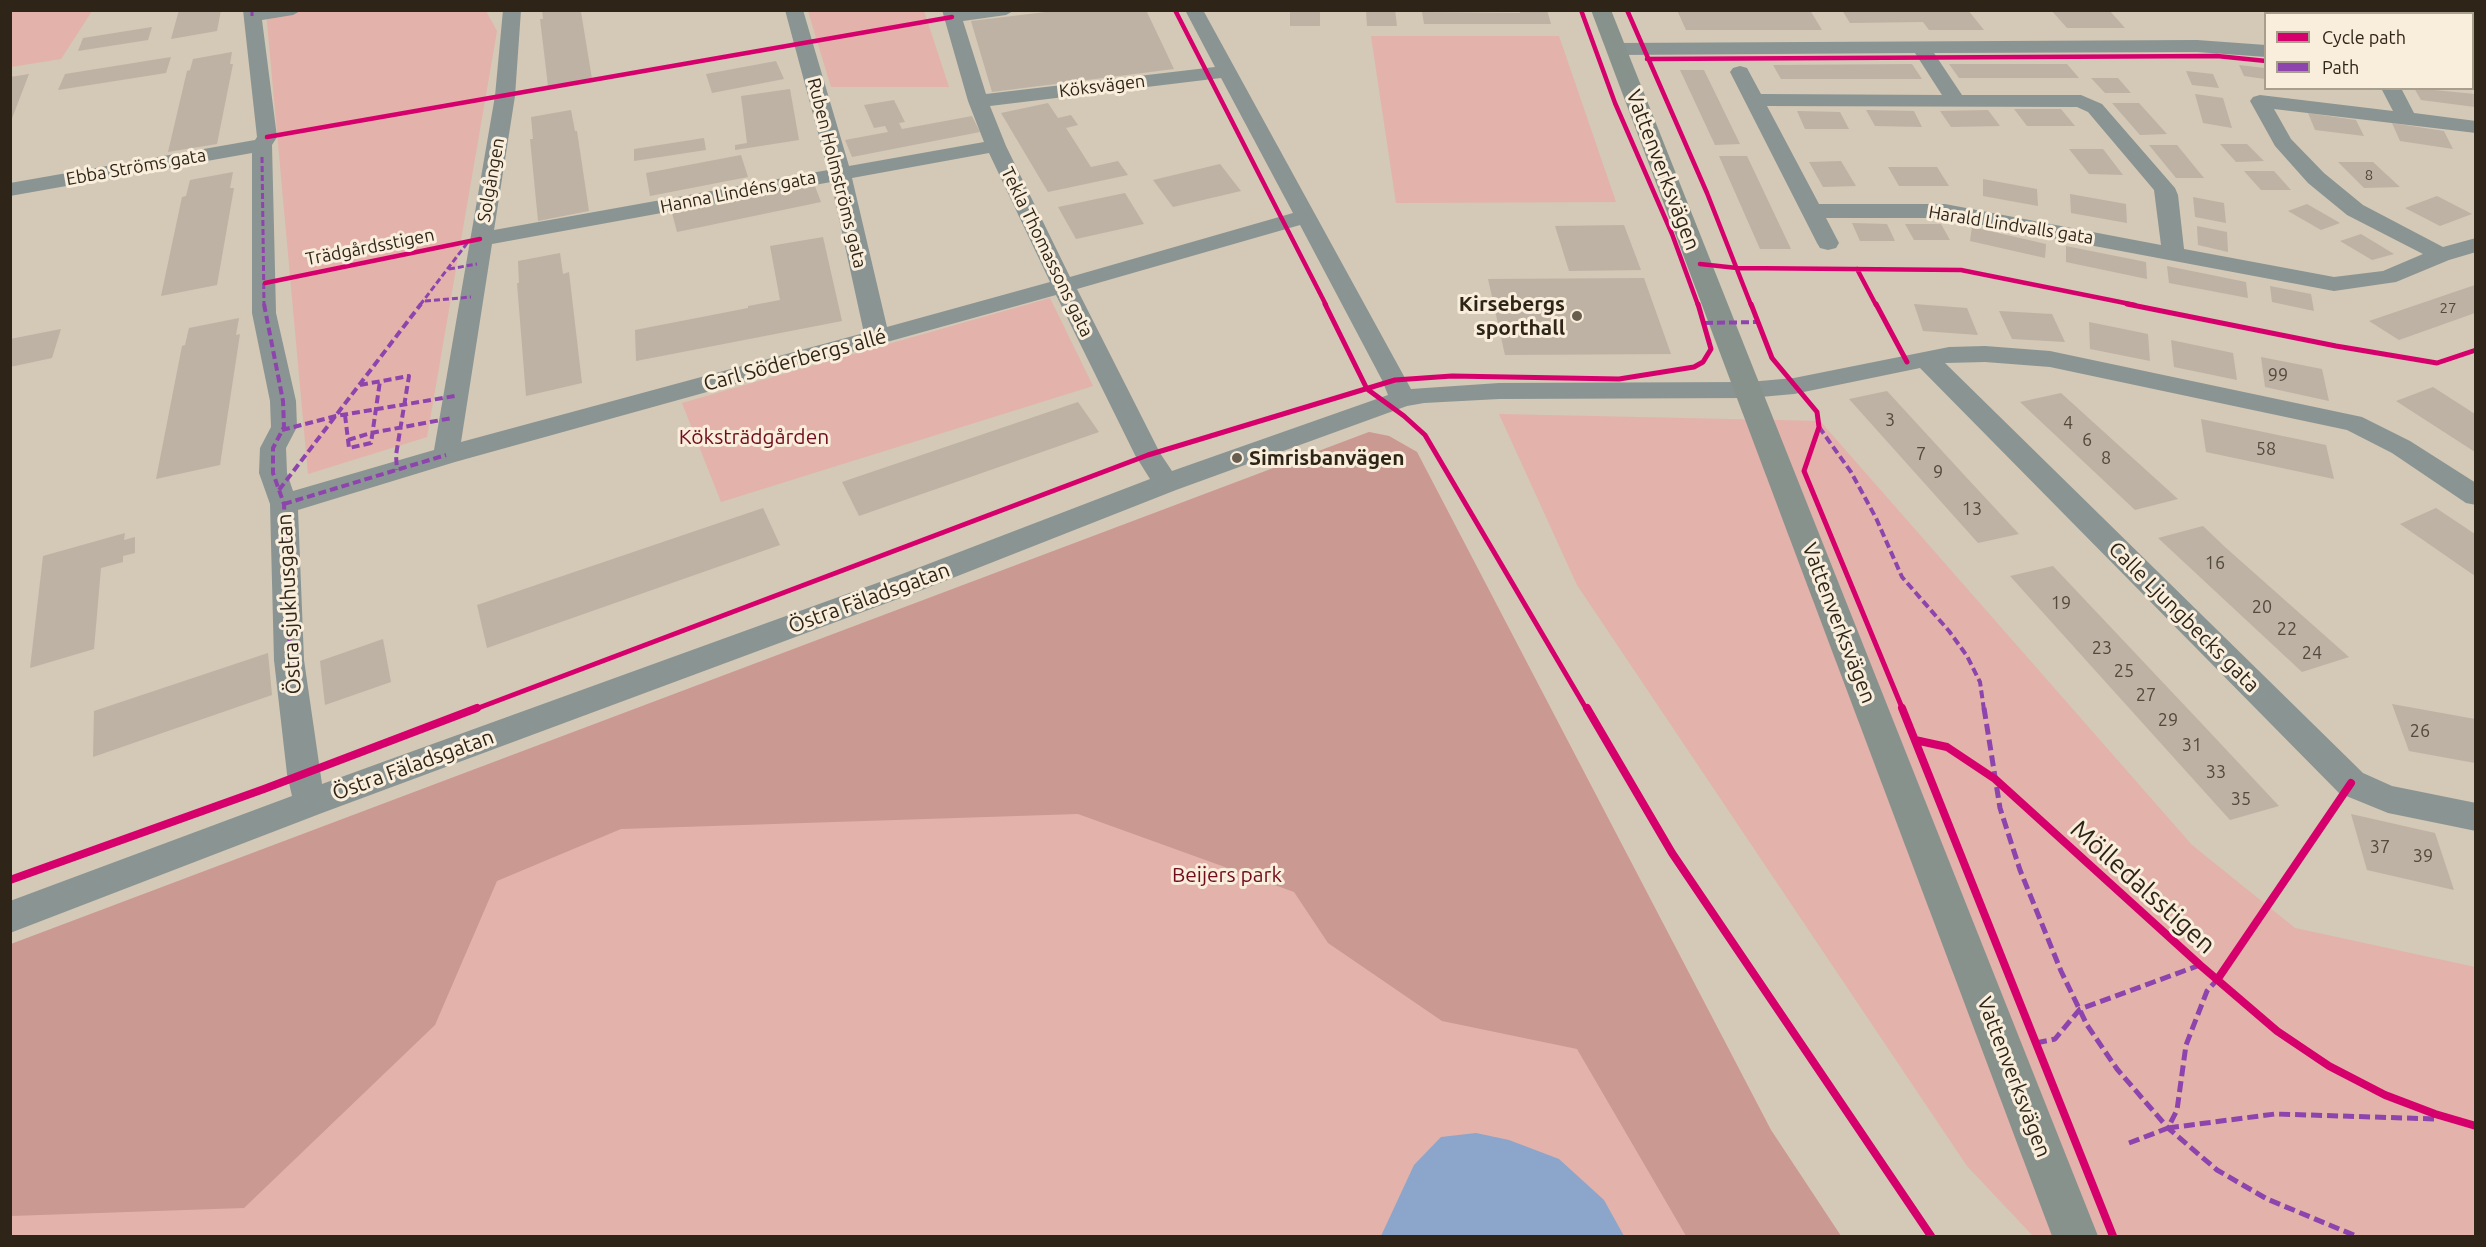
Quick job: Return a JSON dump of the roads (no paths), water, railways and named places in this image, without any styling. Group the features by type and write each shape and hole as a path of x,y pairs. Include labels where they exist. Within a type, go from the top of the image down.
{"street":[{"path":"252,14 292,10"},
{"name":"Solgången","path":"446,455 505,96 512,10"},
{"name":"Ruben Holmströms gata","path":"794,10 840,173 877,337"},
{"path":"952,14 1005,10"},
{"path":"1194,10 1395,380 1402,399"},
{"name":"Vattenverksvägen","path":"1601,10 2075,1236"},
{"name":"Östra sjukhusgatan","path":"252,14 267,137 262,151 264,313 283,401 284,427 273,448 273,473 284,504 291,677 303,774 310,803"},
{"name":"Tekla Thomassons gata","path":"952,14 978,101 996,146 1148,456 1166,483"},
{"path":"1616,50 2213,46 2264,51"},
{"path":"1920,47 1956,100"},
{"name":"Köksvägen","path":"978,101 1227,71"},
{"path":"1740,72 1828,243"},
{"path":"2392,90 2406,119"},
{"path":"1754,100 2071,99 2081,101 2095,108 2164,188 2167,195 2173,254"},
{"path":"2441,255 2355,210 2316,178 2282,142 2260,101 2475,127"},
{"name":"Hanna Lindéns gata","path":"480,239 996,146"},
{"name":"Ebba Ströms gata","path":"10,190 262,151"},
{"name":"Harald Lindvalls gata","path":"1813,211 1945,211 2334,284 2388,277 2441,255 2475,245"},
{"name":"Carl Söderbergs allé","path":"284,504 446,455 1063,286 1306,216"},
{"path":"1749,390 1794,386 1926,359 1985,354 2060,360 2338,419 2381,436 2475,496"},
{"name":"Calle Ljungbecks gata","path":"1926,359 2351,783 2388,799 2475,817"},
{"name":"Östra Fäladsgatan","path":"10,918 310,803 912,582 1166,483 1402,399 1424,394 1461,392 1749,390"}],"water":[{"path":"1476,1133 1509,1140 1559,1159 1604,1200 1624,1236 1381,1236 1414,1165 1441,1137"}],"place":[{"name":"Kirsebergs sporthall","path":"1577,316"},
{"name":"Simrisbanvägen","path":"1237,458"}],"park label":[{"name":"Köksträdgården","path":"754,437"},
{"name":"Beijers park","path":"1227,875"}]}
